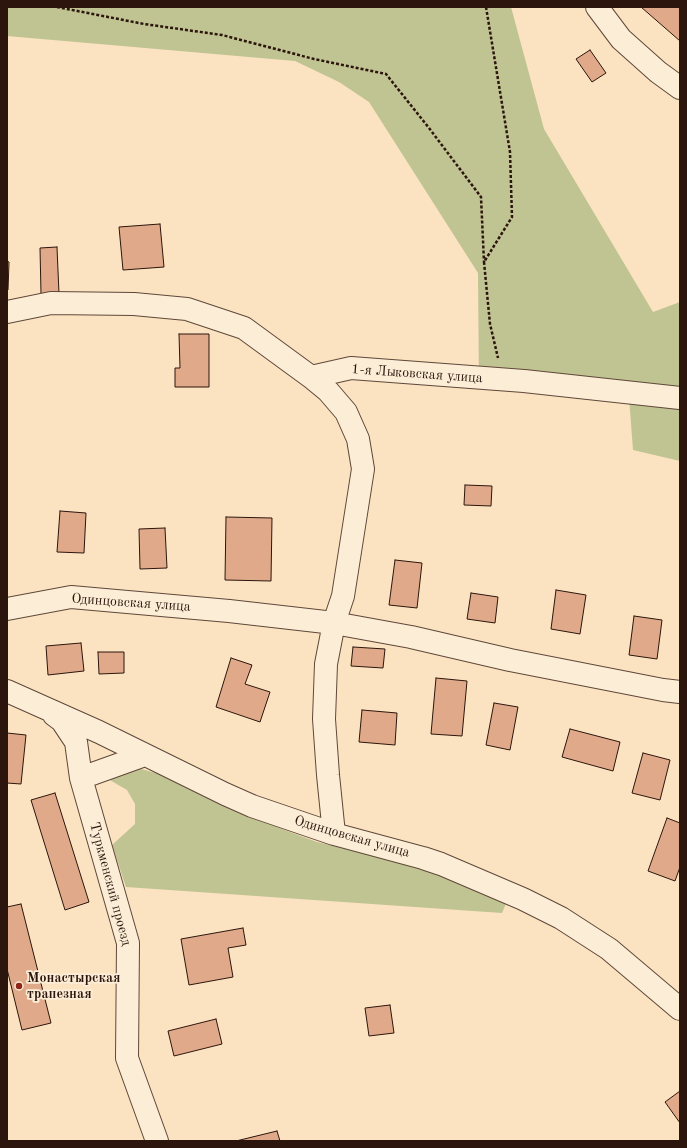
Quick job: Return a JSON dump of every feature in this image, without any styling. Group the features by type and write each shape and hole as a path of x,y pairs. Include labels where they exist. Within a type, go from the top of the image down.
{"street":[{"path":"597,7 621,39 658,72 680,88"},
{"path":"7,312 51,303 134,304 187,309 244,328 328,391 346,412 358,439 362,469 343,596 334,623 326,664 324,719 334,834"},
{"name":"1-я Лыковская улица","path":"312,378 351,368 504,380 680,398"},
{"name":"Одинцовская улица","path":"7,609 71,597 229,611 334,623 411,637 510,660 680,692"},
{"name":"Одинцовская улица","path":"7,691 45,707 252,806 334,834 423,858 523,899 561,918 609,949 680,1009"},
{"name":"Туркменский проезд","path":"45,707 62,721 76,742 81,778 128,943 127,1058 158,1141"},
{"path":"81,778 145,755"}],"path":[{"path":"57,7 144,24 222,35 314,60 386,74 481,197 484,262 490,324 504,380"},
{"path":"484,262 512,217 510,152 486,7"}],"green space":[{"path":"7,7 511,7 544,129 653,312 680,302 680,461 633,450 629,397 479,389 478,273 369,102 339,82 295,61 7,36"},
{"path":"130,766 167,776 244,815 317,842 426,867 507,901 502,913 126,887 112,845 135,824 135,804 127,790 108,779"}],"building":[{"path":"641,7 680,7 680,41"},
{"path":"590,50 606,73 592,82 576,59"},
{"path":"160,224 164,267 123,270 119,227"},
{"path":"57,247 59,294 41,294 40,248"},
{"path":"7,261 9,262 8,290 7,290"},
{"path":"179,334 209,334 209,387 175,387 175,368 180,368"},
{"path":"465,485 492,486 491,506 464,505"},
{"path":"60,511 86,513 84,553 57,552"},
{"path":"226,517 272,518 271,581 225,580"},
{"path":"165,528 167,568 140,569 139,529"},
{"path":"395,560 422,563 417,608 389,605"},
{"path":"556,590 586,595 580,634 551,629"},
{"path":"471,593 498,597 495,623 467,619"},
{"path":"634,616 662,620 657,659 629,655"},
{"path":"81,643 84,671 48,675 46,646"},
{"path":"353,647 385,649 383,668 351,666"},
{"path":"98,652 124,652 124,673 99,674"},
{"path":"231,658 252,665 245,684 270,692 260,722 216,707"},
{"path":"436,678 467,681 462,736 431,734"},
{"path":"494,703 518,707 510,750 486,745"},
{"path":"362,710 397,713 395,745 359,742"},
{"path":"570,729 620,742 613,771 562,757"},
{"path":"7,733 26,735 21,784 7,783"},
{"path":"643,753 670,760 660,800 632,793"},
{"path":"55,793 89,902 65,910 31,800"},
{"path":"667,818 680,823 680,867 675,881 648,871"},
{"path":"21,904 51,1023 22,1030 7,969 7,907"},
{"path":"243,928 246,945 228,948 233,977 189,985 181,939"},
{"path":"390,1005 394,1033 369,1036 365,1008"},
{"path":"216,1019 222,1044 174,1056 168,1031"},
{"path":"680,1091 680,1123 665,1102"},
{"path":"277,1131 280,1141 236,1141"}],"place":[{"name":"Монастырская трапезная","path":"19,986"}]}
